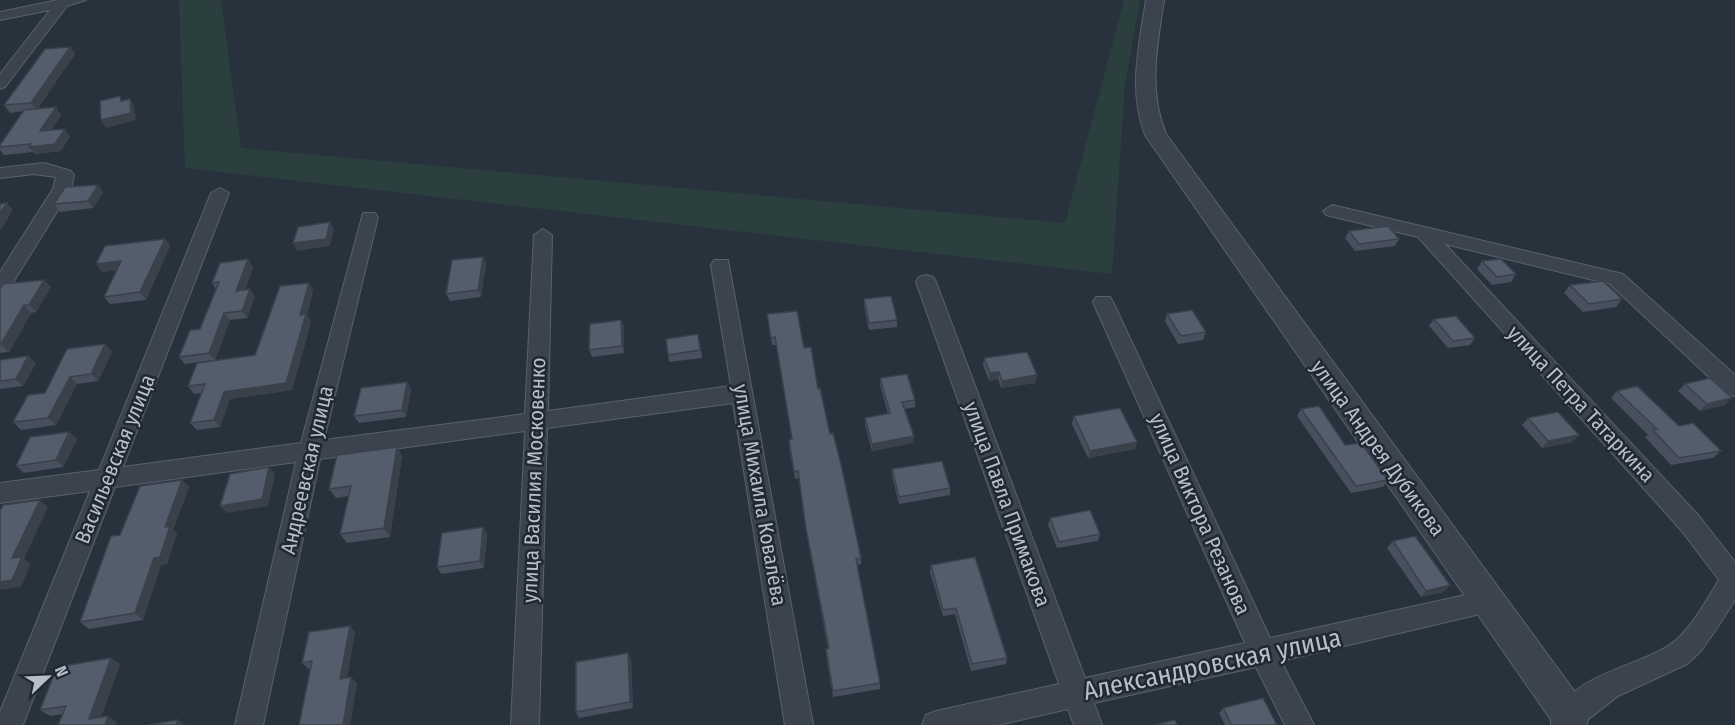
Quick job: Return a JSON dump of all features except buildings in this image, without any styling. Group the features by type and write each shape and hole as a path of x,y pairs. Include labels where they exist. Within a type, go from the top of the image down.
{"street":[{"path":"0,16 79,0"},
{"name":"улица Андрея Дубикова","path":"1155,0 1144,74 1143,101 1146,115 1156,135 1488,602 1569,720"},
{"path":"0,84 63,3"},
{"path":"0,173 47,169 62,171 65,175 62,189 0,287"},
{"name":"Васильевская улица","path":"9,725 220,193"},
{"path":"1332,211 1616,279 1735,388"},
{"name":"Андреевская улица","path":"249,725 310,452 369,217"},
{"name":"улица Петра Татаркина","path":"1423,232 1690,523 1734,579"},
{"name":"улица Василия Московенко","path":"525,725 543,235"},
{"name":"улица Михаила Ковалёва","path":"721,265 799,725"},
{"name":"улица Павла Примакова","path":"926,282 1088,725"},
{"name":"улица Виктора Резанова","path":"1103,302 1263,653 1299,725"},
{"path":"0,493 108,476 310,452 743,393"},
{"path":"1569,720 1585,699 1630,674 1679,655 1734,579"},
{"name":"Александровская улица","path":"936,725 1488,602"}],"green space":[{"path":"179,0 221,0 241,148 1065,223 1124,0 1140,0 1125,85 1112,274 185,168"}]}
